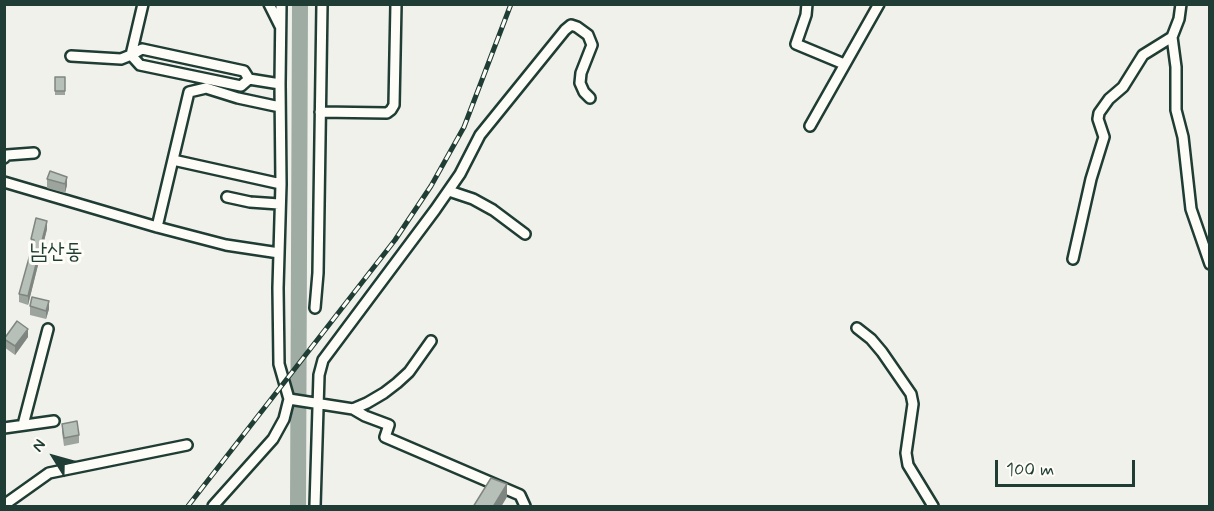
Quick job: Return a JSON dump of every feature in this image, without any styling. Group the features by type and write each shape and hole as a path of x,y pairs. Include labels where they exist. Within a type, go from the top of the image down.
{"street":[{"path":"131,55 142,4"},
{"path":"269,4 281,28"},
{"path":"213,507 273,439 292,399 279,364 281,4"},
{"path":"315,308 318,273 321,4"},
{"path":"320,112 387,113 391,110 394,105 396,4"},
{"path":"807,4 806,15 796,44 844,64"},
{"path":"810,126 879,4"},
{"path":"1181,4 1179,19 1172,36 1176,67 1176,110 1183,137 1191,209 1209,264"},
{"path":"315,507 316,403 323,360 449,191 480,135 571,25 588,35 592,45 581,73 580,83 590,98"},
{"path":"1073,259 1090,179 1104,137 1098,119 1099,113 1109,99 1124,87 1143,55 1172,36"},
{"path":"71,56 121,59 142,49 244,70 249,79"},
{"path":"131,55 140,65 241,86 249,79"},
{"path":"249,79 280,84"},
{"path":"157,227 189,92 206,88 280,107"},
{"path":"4,158 8,155 34,153"},
{"path":"173,160 281,184"},
{"path":"4,182 226,245 279,253"},
{"path":"449,191 473,199 493,210 525,234"},
{"path":"227,197 250,202 279,204"},
{"path":"857,328 882,352 912,394 913,404 906,453 908,465 933,507"},
{"path":"23,425 48,329"},
{"path":"353,409 384,393 397,383 409,372 431,341"},
{"path":"292,399 353,409 389,425 386,437 520,495 525,507"},
{"path":"4,428 54,421"},
{"path":"4,505 49,473 188,445"}],"building":[{"path":"55,77 65,77 65,91 55,91"},
{"path":"50,171 67,177 65,184 47,179"},
{"path":"36,218 47,221 28,296 19,294 34,240 31,239"},
{"path":"32,297 49,301 46,311 30,306"},
{"path":"17,321 28,329 15,346 4,339"},
{"path":"77,421 79,435 64,438 62,424"},
{"path":"491,478 507,484 493,507 473,507"}],"waterway":[{"path":"298,506 300,4"}],"railway":[{"path":"188,506 395,240 431,186 464,127 511,4"}],"district":[{"name":"남산동","path":"56,253"}]}
